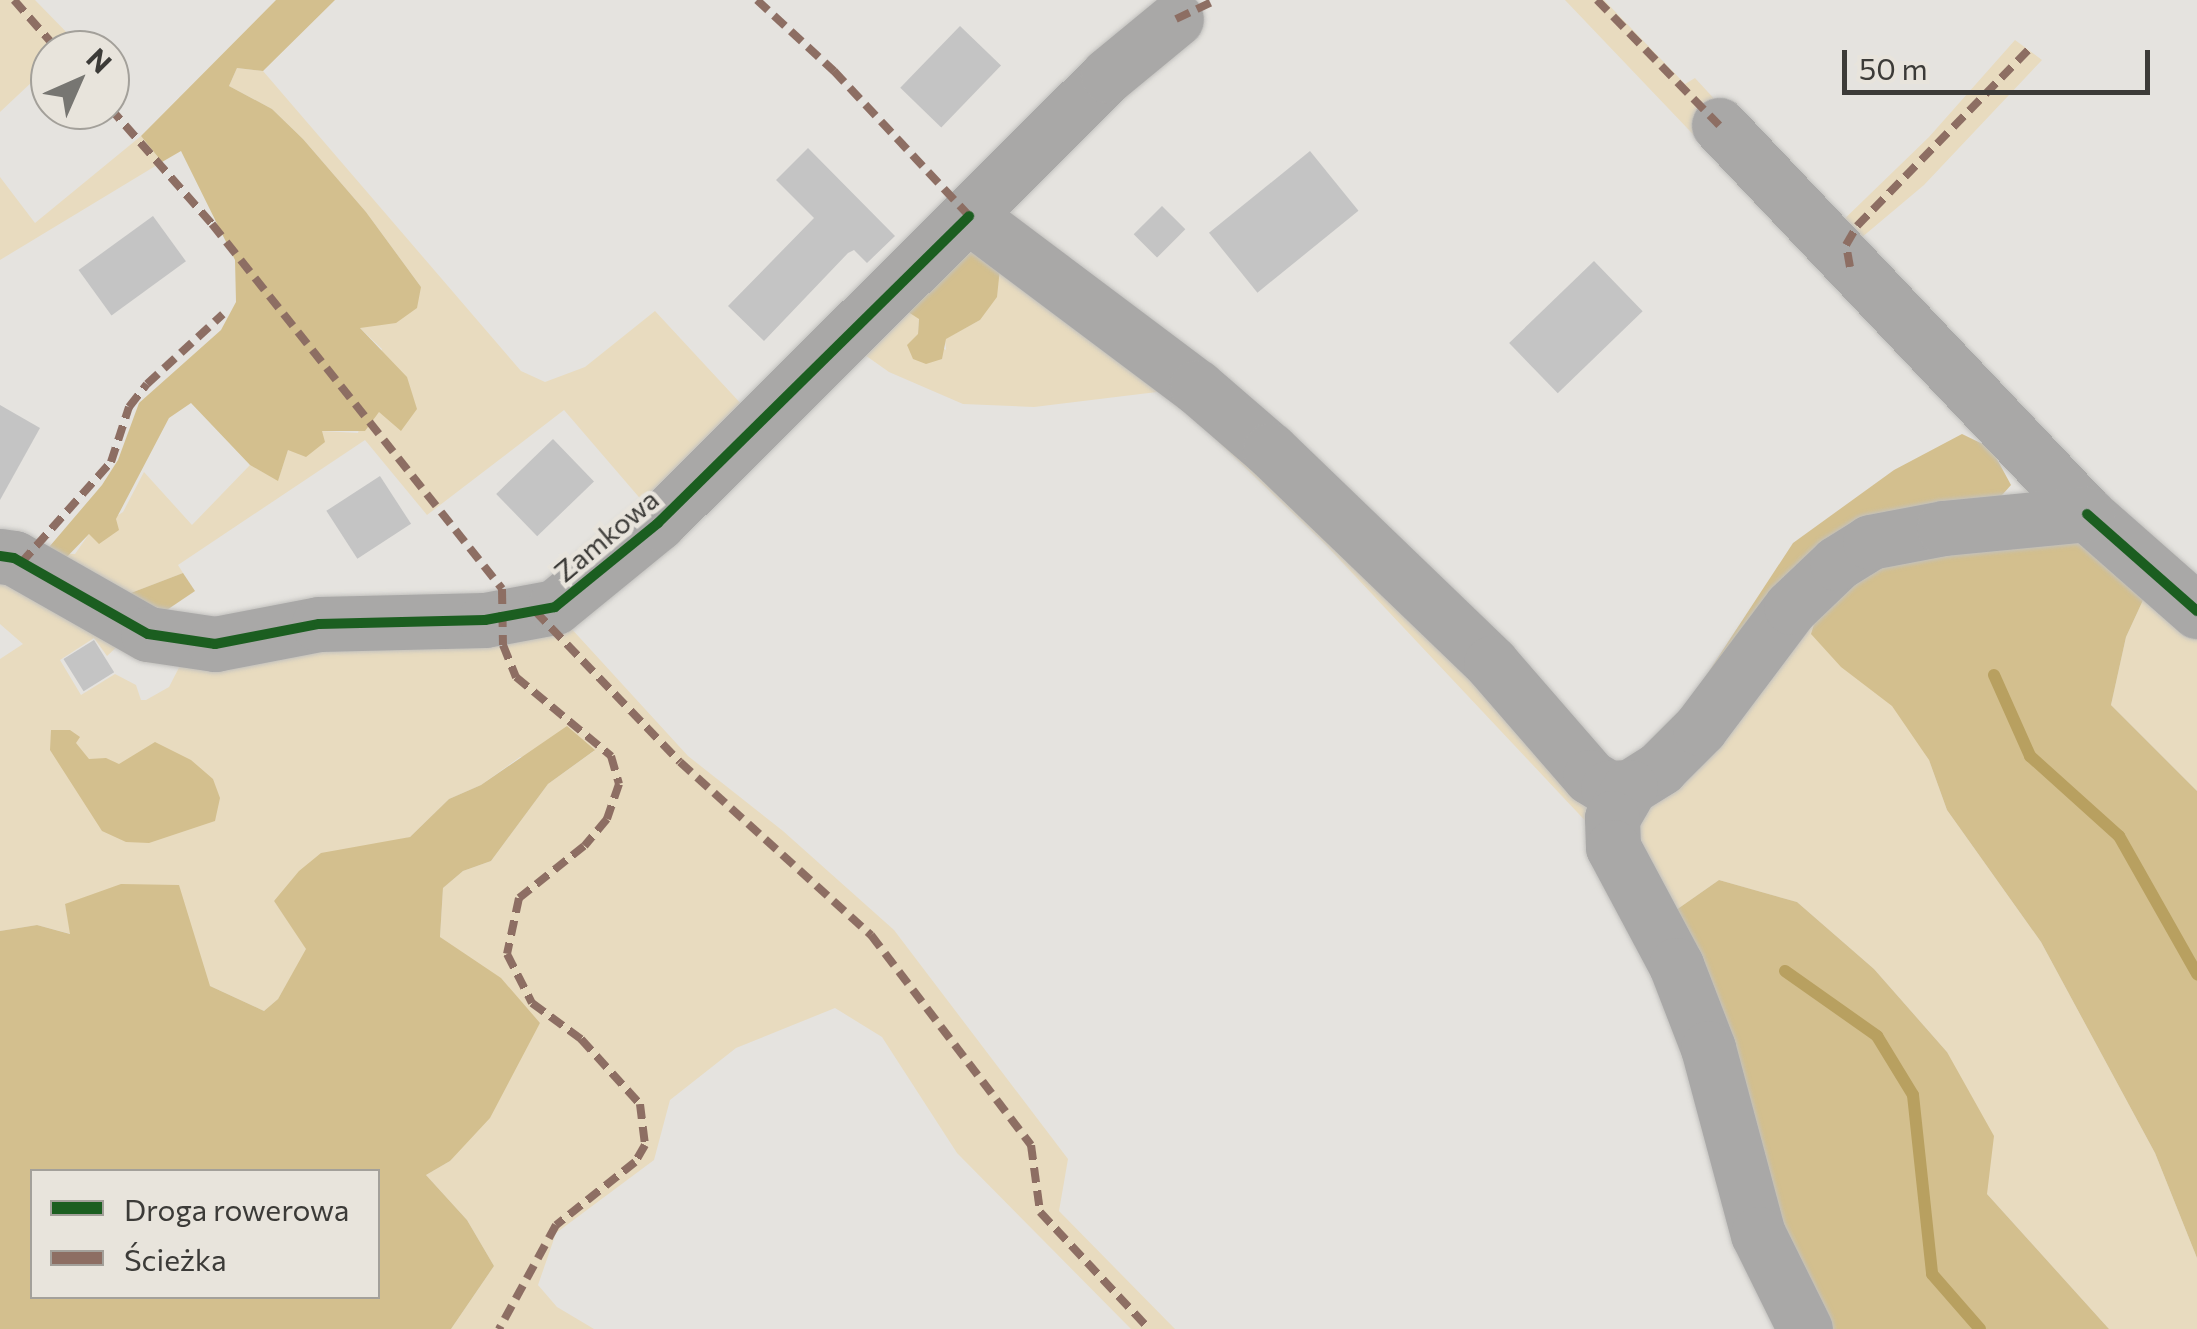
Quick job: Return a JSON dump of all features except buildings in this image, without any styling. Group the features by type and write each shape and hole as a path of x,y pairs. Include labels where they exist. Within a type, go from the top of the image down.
{"street":[{"name":"Zamkowa","path":"0,556 14,558 148,634 215,644 319,624 485,620 556,608 658,523 1108,76 1176,19"},
{"path":"1719,125 2087,514 2197,611"},
{"path":"969,216 1197,386 1478,650 1590,777 1608,788 1630,787"},
{"path":"1805,1329 1758,1234 1708,1048 1676,965 1613,847 1612,818 1630,787 1660,768 1700,728 1791,607 1838,564 1870,542 1944,528 2087,514"}],"shaded area":[{"path":"0,0 35,0 64,30 30,30 30,84 0,112"},
{"path":"276,0 335,0 263,71 237,68 229,86 272,109 303,139 366,212 421,287 417,308 396,323 360,328 407,377 417,409 401,431 379,412 365,431 322,431 325,442 306,457 288,450 278,481 250,465 191,403 169,418 116,519 119,530 99,544 89,534 61,563 44,553 102,485 118,460 139,403 221,330 236,302 235,260 181,151 162,162 141,136"},
{"path":"1565,0 1604,0 1685,84 1695,78 1834,229 1929,137 2015,40 2042,60 1924,185 1861,238 1791,237"},
{"path":"237,68 263,71 521,371 545,382 585,367 655,311 744,407 644,503 564,410 427,515 365,440 178,565 183,573 123,596 44,553 75,554 89,534 123,512 144,472 192,525 250,465 278,480 288,450 295,450 321,431 358,433 382,349 359,327 421,287 366,212 303,139 272,109 229,86"},
{"path":"141,136 162,162 0,260 0,177 35,223"},
{"path":"977,239 1135,357 1597,799 1593,829 1324,543 1165,391 1034,407 963,404 889,372 848,343 898,292 919,318 918,334 946,350 945,339 980,320"},
{"path":"973,247 1000,268 997,297 980,320 946,339 942,359 926,364 913,359 907,345 918,334 919,319 899,306"},
{"path":"1962,434 1991,448 2011,485 1987,512 1921,521 1677,720 1793,543 1894,470"},
{"path":"1969,531 2094,543 2150,585 2126,637 2111,705 2197,791 2197,1258 2155,1153 2041,942 1947,810 1929,760 1892,706 1841,667 1811,634 1824,591"},
{"path":"183,573 195,591 152,620 123,596"},
{"path":"0,575 120,644 107,656 94,638 60,660 81,695 115,674 136,685 141,700 169,687 186,654 558,614 688,756 783,831 894,930 1068,1159 1059,1211 1175,1329 1131,1329 957,1153 882,1037 835,1008 736,1048 670,1100 654,1160 556,1233 538,1285 557,1307 594,1329 451,1329 494,1266 467,1220 426,1175 450,1161 540,1023 440,937 443,888 463,871 491,861 548,784 594,751 520,757 481,785 449,799 410,837 367,848 274,901 307,949 278,999 264,1011 210,986 65,904 71,934 37,925 0,931 0,659 23,644 0,624"},
{"path":"2150,585 2197,625 2197,791 2111,705 2126,637"},
{"path":"1824,591 1929,760 1947,810 2041,942 2155,1153 2197,1258 2197,1329 2109,1329 1987,1194 1947,1052 1874,969 1797,902 1719,880 1659,922 1626,810"},
{"path":"567,726 595,750 548,784 491,861 463,871 443,888 440,937 501,978 540,1023 490,1118 450,1161 426,1175 467,1220 494,1266 451,1329 0,1329 0,931 37,925 70,934 65,904 121,884 179,885 210,986 264,1011 278,999 306,949 274,901 299,871 321,853 410,837 449,799 481,785"},
{"path":"51,730 70,730 80,737 76,743 89,759 106,758 119,764 155,742 191,760 213,779 220,798 215,821 149,843 126,842 102,831 50,750"},
{"path":"1719,880 1797,902 1874,969 1947,1052 1994,1136 1987,1194 2109,1329 1814,1329 1659,922"}],"waterway":[{"path":"1994,675 2030,756 2119,836 2197,974"},
{"path":"1785,971 1877,1036 1913,1095 1932,1274 1980,1329"}],"marked path":[{"path":"14,0 40,30"},
{"path":"757,0 834,71 969,216"},
{"path":"1176,19 1216,0"},
{"path":"1597,0 1719,125"},
{"path":"1850,267 1846,245 1857,226 2029,49"},
{"path":"129,130 212,224 502,589 503,645 516,677 611,756 619,784 607,819 584,846 519,898 507,954 532,1003 581,1039 640,1104 645,1145 635,1162 556,1225 499,1329"},
{"path":"21,563 111,462 129,407 147,384 223,314"},
{"path":"535,611 680,762 871,935 1031,1145 1040,1212 1149,1329"}],"cycle path":[{"path":"0,556 14,558 148,634 215,644 319,624 485,620 555,607 658,523 969,216"},
{"path":"2087,514 2197,611"}]}
